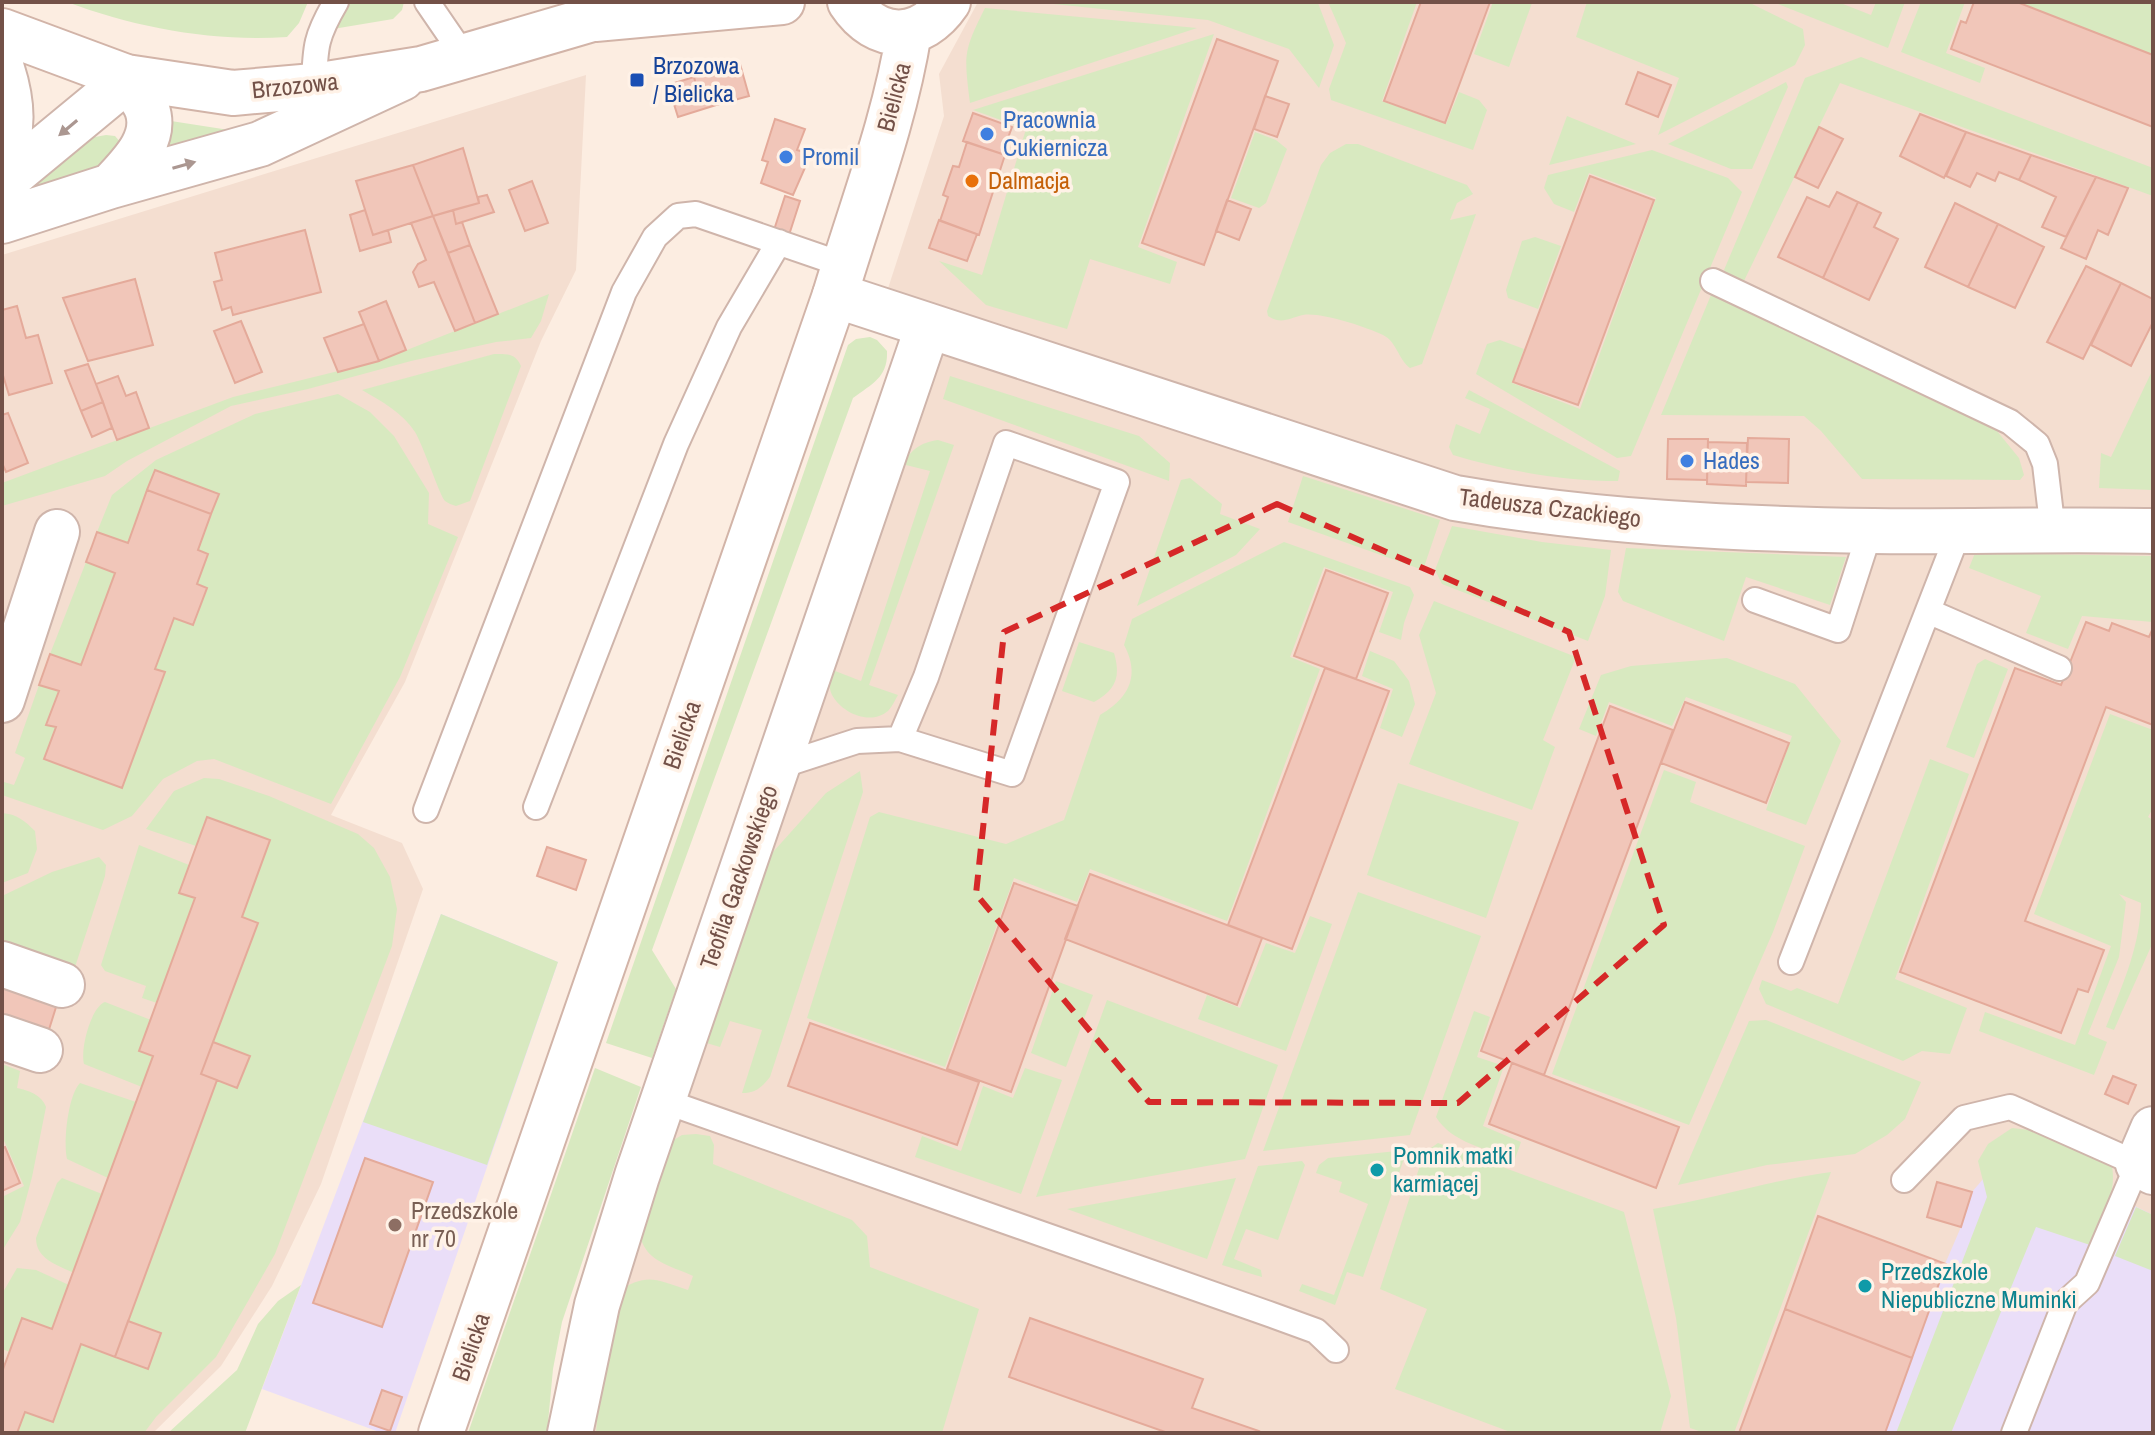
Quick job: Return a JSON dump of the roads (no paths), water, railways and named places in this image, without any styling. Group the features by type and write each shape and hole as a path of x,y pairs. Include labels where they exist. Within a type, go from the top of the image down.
{"street":[{"name":"Brzozowa","path":"2,31 126,77 233,93 314,86 421,69 608,11 782,2"},
{"path":"843,3 875,28 909,32 925,26 948,2"},
{"name":"Bielicka","path":"441,1433 839,280 890,118 909,32"},
{"path":"2,69 9,92 11,117 8,142 2,154"},
{"path":"2,221 260,144 421,69"},
{"path":"2,183 117,88 126,77 147,110 148,125 141,153 111,186"},
{"name":"Tadeusza Czackiego","path":"839,280 928,326 1455,498 1510,508 1736,527 1870,531 2153,531"},
{"name":"Teofila Gackowskiego","path":"570,1433 597,1305 928,326"},
{"path":"2,700 57,532"},
{"path":"2,964 62,985"}],"lane":[{"path":"314,86 315,44 336,2"},
{"path":"427,2 464,56"},
{"path":"426,810 624,292 655,237 678,216 696,214 779,242 839,280"},
{"path":"536,807 676,444 729,327 779,242"},
{"path":"1713,281 2010,422 2037,444 2045,464 2053,532"},
{"path":"777,767 857,741 900,739 1012,774 1117,482 1006,443 926,677 900,739"},
{"path":"1755,600 1838,630 1870,531"},
{"path":"1791,962 1959,531"},
{"path":"1930,612 2059,668"},
{"path":"664,1101 1316,1331 1336,1350"},
{"path":"1904,1180 1964,1118 2010,1107 2148,1155 2087,1283 2065,1303 2014,1433"}],"place":[{"name":"Brzozowa / Bielicka","path":"637,80"},
{"name":"Pracownia Cukiernicza","path":"987,134"},
{"name":"Promil","path":"786,157"},
{"name":"Dalmacja","path":"972,181"},
{"name":"Hades","path":"1687,461"},
{"name":"Pomnik matki karmiącej","path":"1377,1170"},
{"name":"Przedszkole nr 70","path":"395,1225"},
{"name":"Przedszkole Niepubliczne Muminki","path":"1865,1286"}]}
